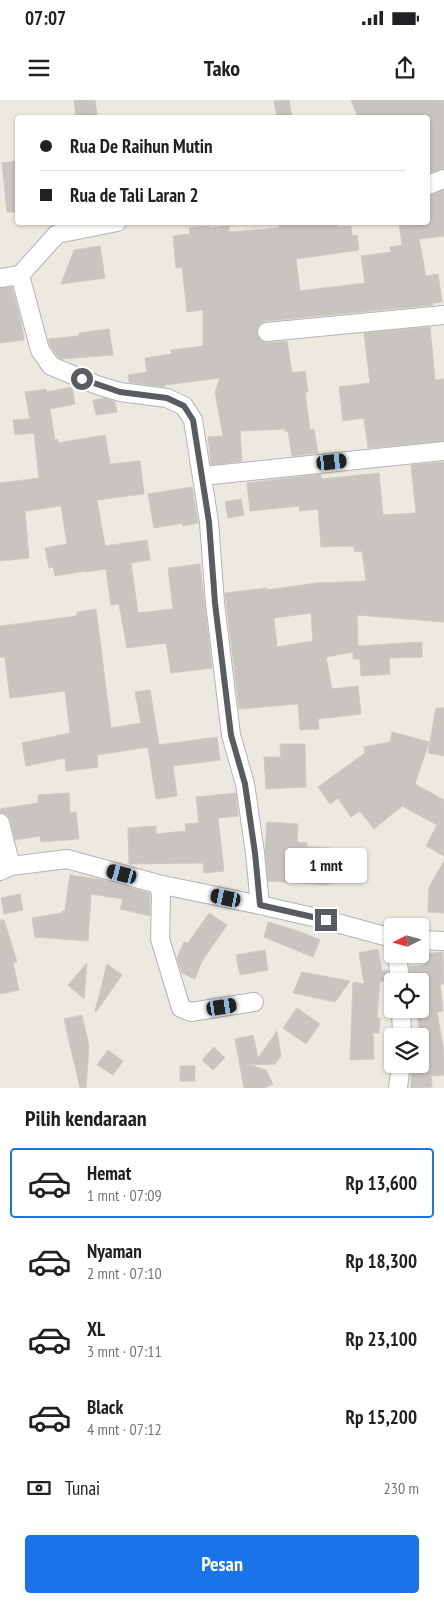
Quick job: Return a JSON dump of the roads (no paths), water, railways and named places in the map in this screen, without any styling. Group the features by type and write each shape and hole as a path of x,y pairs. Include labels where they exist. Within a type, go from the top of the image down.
{"street":[{"path":"430,184 444,179"},
{"path":"0,278 20,275 57,228 86,225"},
{"path":"20,275 40,350 51,366 112,389 167,398 184,406 193,420 209,522 215,603 231,735 245,784 260,905"},
{"path":"267,332 444,315"},
{"path":"202,476 444,451"},
{"path":"0,823 6,868 67,859 158,884 326,920 384,936"},
{"path":"158,884 161,894 160,939 181,1008 191,1012 254,1002"},
{"path":"429,940 444,941"},
{"path":"398,1088 400,1073"}]}
